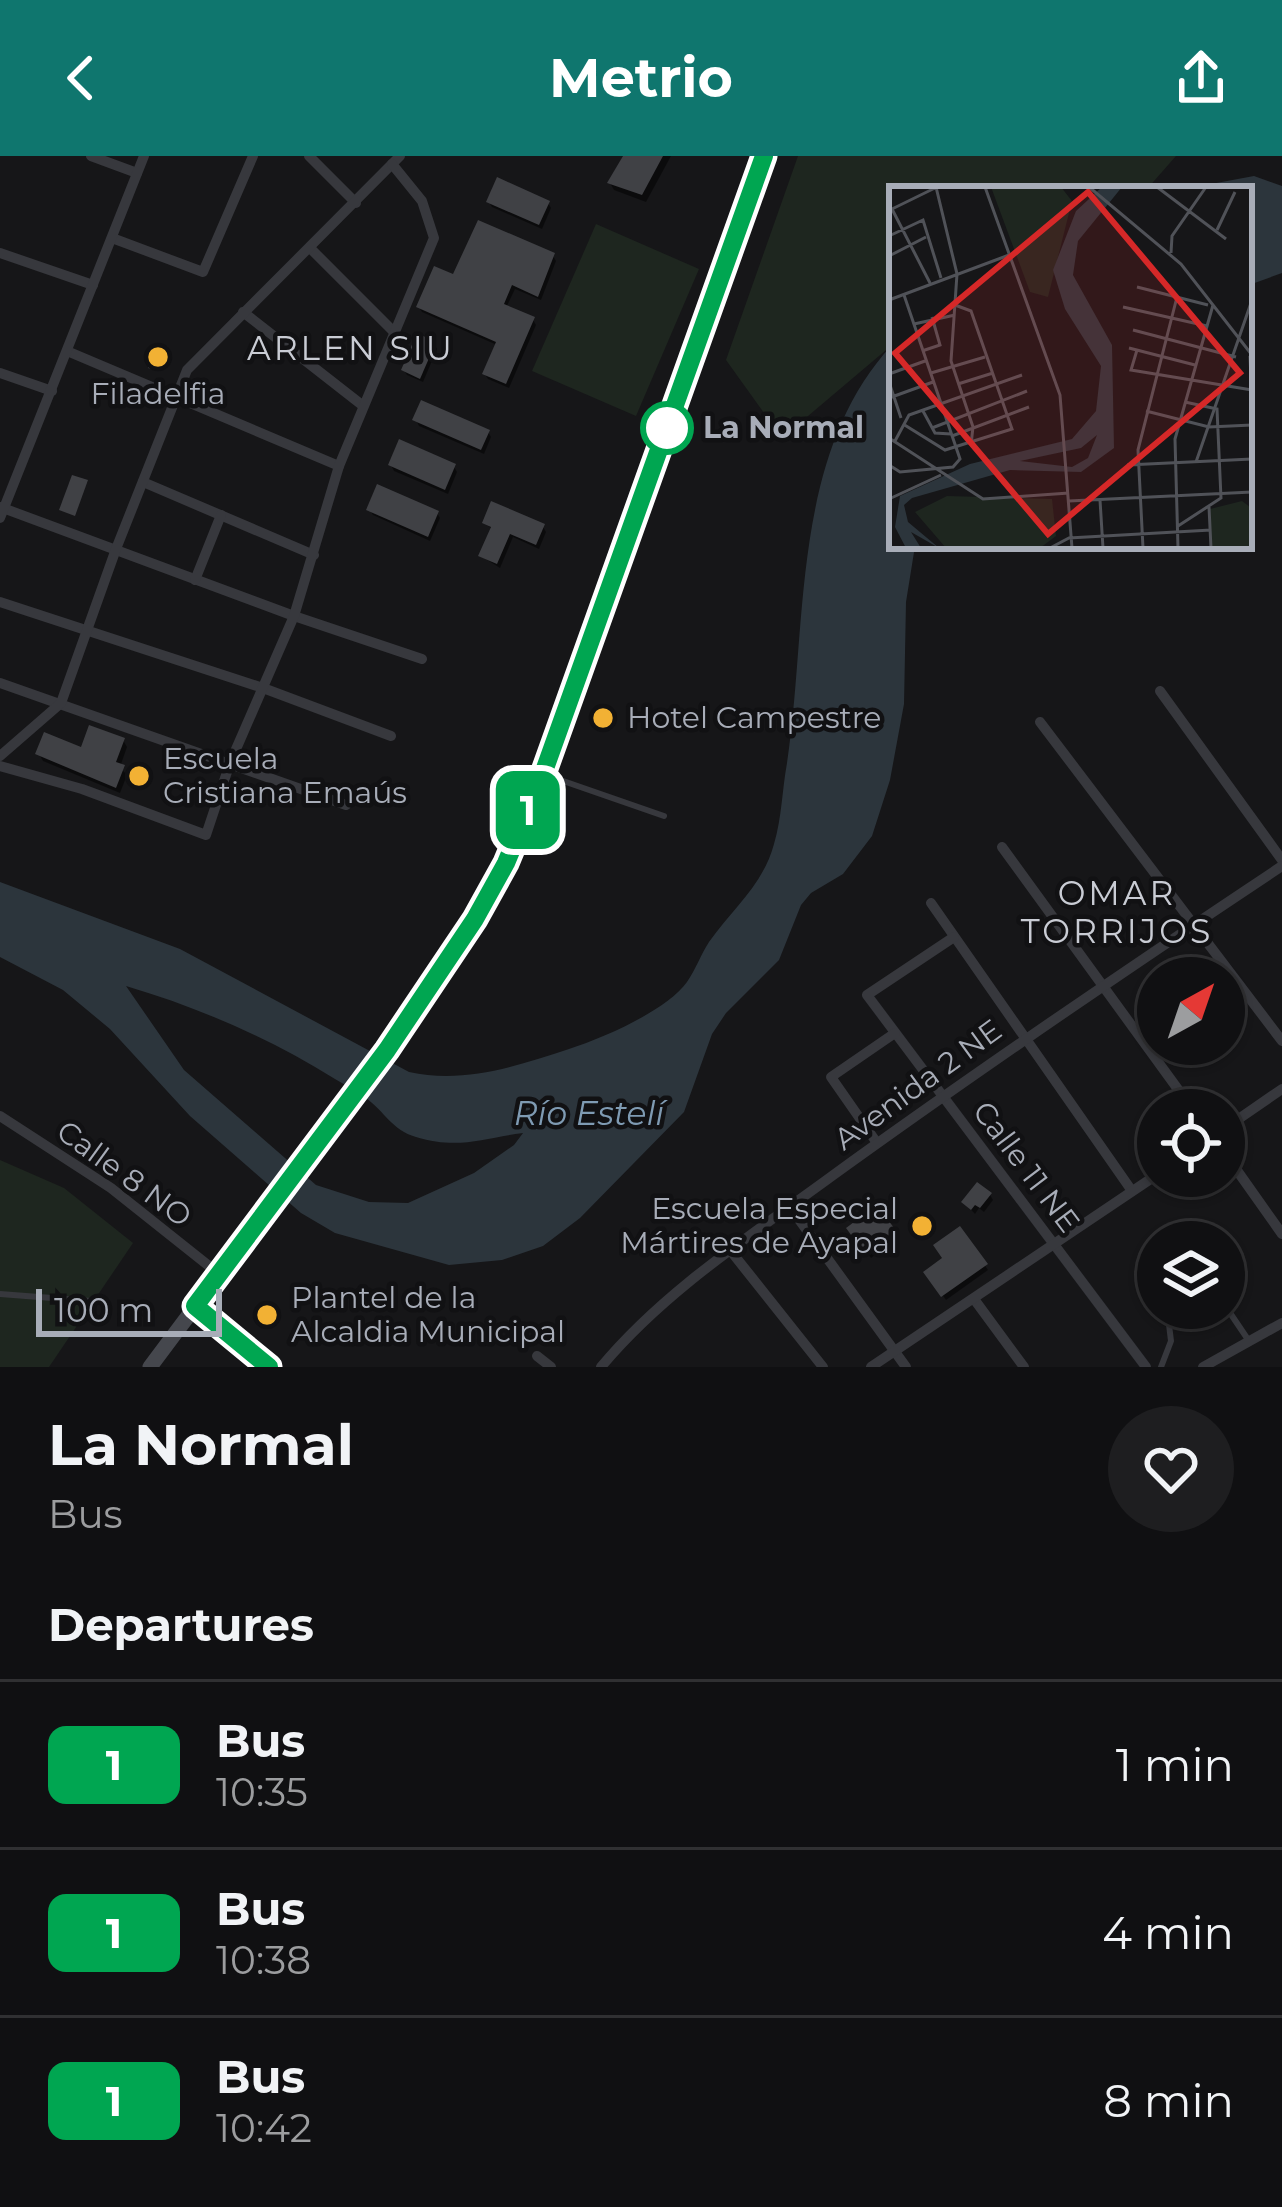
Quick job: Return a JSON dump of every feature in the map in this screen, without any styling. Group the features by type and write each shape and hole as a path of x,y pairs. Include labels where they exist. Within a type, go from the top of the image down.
{"street":[{"path":"91,156 137,173"},
{"path":"144,156 1,511 422,659"},
{"path":"112,238 203,272 253,156"},
{"path":"309,156 356,202"},
{"path":"150,1367 387,1050 494,888 543,774 764,156"},
{"path":"0,756 61,703 188,370 396,160 422,201 434,238 362,405 293,616 230,763 206,835 0,766"},
{"path":"310,248 395,334"},
{"path":"0,253 93,285"},
{"path":"243,312 362,405"},
{"path":"67,351 339,466"},
{"path":"0,373 52,391"},
{"path":"143,482 314,555"},
{"path":"195,580 220,515"},
{"path":"0,602 263,688 392,736"},
{"path":"0,683 346,805"},
{"path":"1160,691 1282,863"},
{"path":"1040,722 1282,1042"},
{"path":"1003,847 1178,1089"},
{"name":"Avenida 2 NE","path":"601,1367 632,1334 730,1250 1024,1037 1282,863"},
{"path":"931,903 1132,1191"},
{"name":"Calle 11 NE","path":"954,937 868,995 1146,1367"},
{"path":"877,1144 830,1077 896,1033"},
{"path":"1245,1115 1282,1089"},
{"name":"Calle 8 NO","path":"0,1116 111,1188 218,1274"},
{"path":"1245,1181 1282,1234"},
{"path":"871,1367 1137,1188"},
{"path":"1267,1211 1282,1201"},
{"path":"790,1207 906,1367"},
{"path":"730,1250 823,1367"},
{"path":"974,1299 1024,1367"},
{"path":"195,1306 269,1367"},
{"path":"1203,1367 1282,1323"},
{"path":"537,1356 551,1367"}],"lane":[{"path":"543,774 664,816"},
{"path":"0,1294 91,1301"},
{"path":"1161,1367 1171,1341 1170,1329"},
{"path":"1241,1329 1249,1341"}],"shaded area":[{"path":"798,156 1176,156 1150,186 889,186 889,348 782,438 726,360"},
{"path":"596,224 699,269 636,416 532,371"},
{"path":"0,1160 64,1188 133,1243 49,1367 0,1367"}],"water":[{"path":"1254,176 1282,186 1282,273 1252,284 1252,186 1200,186"},
{"name":"Río Estelí","path":"889,349 889,549 915,549 906,602 904,704 890,780 872,836 843,874 811,893 801,905 779,960 726,1013 712,1034 684,1112 580,1218 543,1246 502,1260 449,1265 335,1233 301,1213 190,1116 110,1029 63,990 0,957 0,882 180,949 409,1072 430,1075 470,1074 530,1061 599,1038 664,1003 687,982 709,942 755,884 774,844 809,544 819,489 859,389","holes":["126,986 207,1014 359,1092 408,1134 458,1143 523,1133 514,1145 474,1173 408,1203 369,1202 316,1185 184,1070"]}],"building":[{"path":"623,156 663,156 642,195 607,183"},
{"path":"497,177 550,201 539,225 486,202"},
{"path":"478,220 555,253 538,297 512,285 504,304 535,317 506,384 482,374 496,342 416,307 434,266 453,274"},
{"path":"417,333 436,342 420,379 401,370"},
{"name":"Filadelfia","path":"156,343 168,347 159,371 148,368"},
{"path":"421,400 490,430 481,450 412,420"},
{"path":"399,439 456,464 445,490 388,465"},
{"path":"72,475 88,480 75,516 59,510"},
{"path":"377,484 439,511 428,537 366,510"},
{"path":"491,501 545,524 536,545 510,534 497,564 478,556 491,527 482,523"},
{"path":"89,725 125,738 116,762 125,765 116,788 35,754 44,732 81,747"},
{"path":"977,1182 992,1193 980,1208 975,1205 971,1210 961,1202"},
{"path":"877,1205 897,1232 866,1255 846,1228"},
{"path":"960,1226 988,1264 941,1297 923,1272 942,1258 933,1245"}],"bus line":[{"name":"1","path":"269,1367 195,1306 387,1050 494,888 543,774 764,156"}],"place":[{"name":"Filadelfia","path":"158,357"},
{"name":"La Normal","path":"667,428"},
{"name":"Hotel Campestre","path":"603,718"},
{"name":"Escuela Cristiana Emaús","path":"139,776"},
{"name":"Escuela Especial Mártires de Ayapal","path":"922,1226"},
{"name":"Plantel de la Alcaldia Municipal","path":"267,1315"}],"district":[{"name":"ARLEN SIU","path":"351,348"},
{"name":"OMAR TORRIJOS","path":"1117,912"}]}
